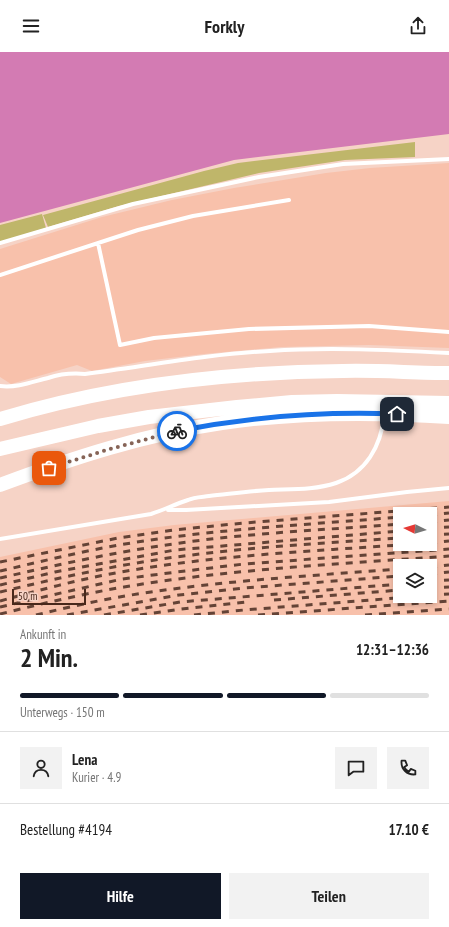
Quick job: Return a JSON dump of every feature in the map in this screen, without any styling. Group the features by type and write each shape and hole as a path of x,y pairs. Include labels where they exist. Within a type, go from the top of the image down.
{"highway":[{"path":"0,419 35,409 113,392 232,376 289,372 344,371 449,373"},
{"path":"0,449 98,426 149,417 292,402 337,400 449,403"},
{"path":"98,426 222,423 330,414 384,414 449,417"},
{"path":"0,485 61,464 165,434 222,423"}],"lane":[{"path":"0,243 133,204 259,177 343,164 449,159"},
{"path":"0,275 138,230 193,216 289,200"},
{"path":"98,243 120,344 154,338 249,329 369,326 449,332"},
{"path":"0,386 18,386 50,377 74,373 85,374 166,361 268,351 365,349 449,353"},
{"path":"0,538 151,514 165,510 189,499 249,492 320,487 336,483 358,471 370,458 381,434 384,414"},
{"path":"165,510 330,502 449,488"}],"shaded area":[{"path":"0,52 449,52 449,134 234,160 0,223"},
{"path":"415,142 415,157 345,160 259,173 119,206 48,227 43,215 238,163"},
{"path":"449,163 449,348 369,345 281,347 145,361 92,371 77,365 11,384 0,377 0,249 102,217 172,200 234,188 326,173 370,168"},
{"path":"42,214 46,228 0,242 0,225"},
{"path":"449,501 449,615 0,615 0,557 119,532 174,525"}],"railway":[{"path":"0,562 118,538 173,530 449,507"},
{"path":"437,514 449,513"},
{"path":"0,571 119,545 189,535 393,518"},
{"path":"437,521 449,520"},
{"path":"0,578 108,555 201,540 258,534 393,524"},
{"path":"437,528 449,527"},
{"path":"0,585 55,572 175,550 393,532"},
{"path":"437,535 449,534"},
{"path":"0,592 87,572 176,557 260,548 393,538"},
{"path":"437,542 449,541"},
{"path":"0,601 90,578 157,566 267,554 393,545"},
{"path":"0,607 122,579 244,564 449,549"},
{"path":"0,614 93,593 164,581 245,571 449,556"},
{"path":"437,566 449,565"},
{"path":"36,615 114,598 193,586 393,570"},
{"path":"437,573 449,572"},
{"path":"67,615 179,595 244,588 393,577"},
{"path":"437,581 449,580"},
{"path":"104,615 180,602 393,585"},
{"path":"437,588 449,587"},
{"path":"274,600 393,591"},
{"path":"437,595 449,594"},
{"path":"194,615 393,598"},
{"path":"258,615 449,601"},
{"path":"140,615 246,602"},
{"path":"365,615 449,609"}],"way so far":[{"path":"49,468 110,449 177,431"}],"route":[{"path":"177,431 252,419 330,414 397,414"}]}
